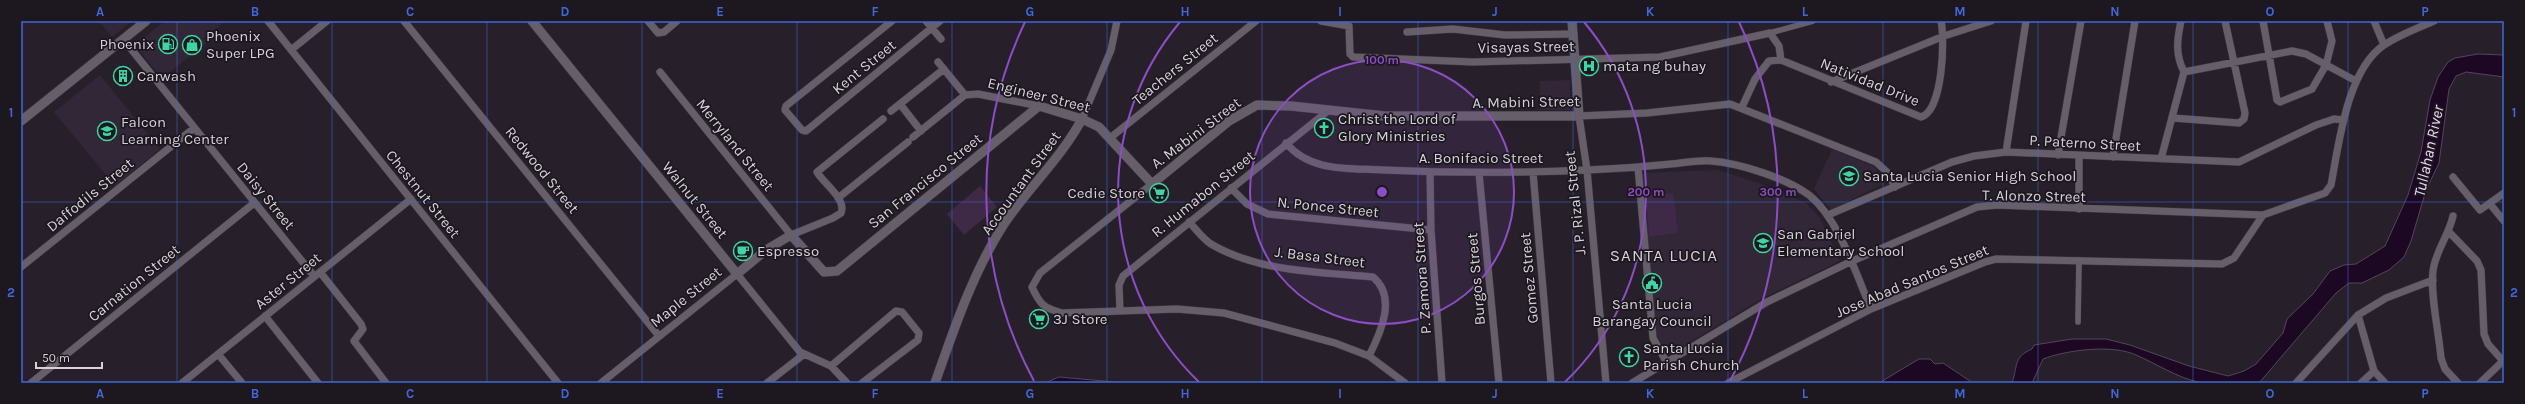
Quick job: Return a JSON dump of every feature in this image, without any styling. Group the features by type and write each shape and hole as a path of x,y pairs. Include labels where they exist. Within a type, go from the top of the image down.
{"street":[{"path":"21,121 146,21"},
{"name":"Chestnut Street","path":"268,21 558,383"},
{"path":"291,50 327,21"},
{"name":"Redwood Street","path":"404,21 659,336"},
{"name":"Walnut Street","path":"532,21 803,355 831,366 846,383"},
{"path":"648,21 658,33 664,32 677,21"},
{"name":"Kent Street","path":"892,21 784,108 804,132 940,21"},
{"path":"926,21 941,39"},
{"name":"Accountant Street","path":"935,383 971,288 996,239 1014,212 1062,152 1082,118 1111,50 1117,21"},
{"name":"Teachers Street","path":"1110,138 1256,21"},
{"name":"Visayas Street","path":"1321,21 1350,28 1350,54 1353,57 1473,62 1660,57 1770,33"},
{"name":"J. P. Rizal Street","path":"1572,21 1579,116 1587,170 1606,383"},
{"path":"1742,108 1755,79 1764,67 1769,61 1781,60 1779,46 1770,33 1813,21"},
{"name":"Natividad Drive","path":"1781,60 1831,82 1921,117 1925,116 1932,106 1938,84 1944,36 1941,21"},
{"path":"1831,82 1944,36 1991,21"},
{"path":"2006,152 2026,21"},
{"path":"2058,155 2081,21"},
{"path":"2113,157 2135,21"},
{"path":"2161,159 2184,72 2178,61 2176,42 2181,21"},
{"path":"2173,118 2239,123 2244,119 2245,113 2232,62 2225,21"},
{"path":"2263,21 2277,100 2280,102 2312,89 2326,65 2332,41 2327,21"},
{"path":"2374,21 2384,45"},
{"path":"2344,120 2356,81 2369,59 2384,45 2434,21"},
{"path":"1407,32 1453,29 1505,35 1574,34"},
{"name":"Daisy Street","path":"123,39 254,203 361,324 363,329 354,341 386,383"},
{"path":"2184,72 2292,51 2306,54 2356,81"},
{"path":"838,198 965,95 938,62"},
{"path":"891,111 944,69"},
{"name":"Merryland Street","path":"660,72 791,235"},
{"name":"Engineer Street","path":"965,95 978,94 1039,106 1082,118 1099,127 1152,184"},
{"path":"900,104 921,131"},
{"name":"A. Mabini Street","path":"1120,312 1062,313 1046,309 1038,299 1032,287 1040,273 1229,121 1256,105 1329,110 1385,116 1432,118 1579,116 1647,113 1730,104 1876,162 1888,173 1895,187"},
{"name":"San Francisco Street","path":"791,235 820,268 827,273 842,268 1039,106"},
{"name":"R. Humabon Street","path":"1120,312 1119,285 1123,276 1286,143 1329,110"},
{"path":"791,235 838,215 842,209 838,198 817,172 883,119"},
{"name":"P. Paterno Street","path":"1828,215 1952,162 1974,156 2006,152 2239,162 2316,124 2334,120 2344,120"},
{"name":"T. Alonzo Street","path":"1632,383 1767,302 1850,262 1977,207 1997,205 2262,215 2329,190 2344,120"},
{"name":"Daffodils Street","path":"21,267 194,128"},
{"name":"A. Bonifacio Street","path":"1286,143 1295,154 1305,160 1321,165 1430,172 1479,173 1587,170 1711,161 1740,166 1793,186 1809,196 1828,215 1871,309"},
{"path":"2079,156 2079,209"},
{"path":"1638,167 1653,338 1667,363"},
{"name":"P. Zamora Street","path":"1430,172 1431,230 1442,383"},
{"name":"Gomez Street","path":"1533,172 1550,383"},
{"name":"Burgos Street","path":"1479,173 1499,383"},
{"path":"2453,177 2478,210 2490,204 2504,193"},
{"name":"N. Ponce Street","path":"1231,188 1247,204 1268,214 1431,230"},
{"name":"Aster Street","path":"182,383 410,199"},
{"name":"Carnation Street","path":"30,383 254,203"},
{"path":"2490,204 2504,221"},
{"name":"Jose Abad Santos Street","path":"1728,383 1871,309 1996,259 2222,264 2234,258 2262,215"},
{"path":"2453,216 2449,232 2437,258 2433,280 2440,358 2445,370 2458,383"},
{"name":"J. Basa Street","path":"1190,222 1210,243 1237,256 1305,270 1373,277 1381,284 1385,294 1384,318 1369,356"},
{"path":"2449,232 2478,261 2481,270 2484,334 2488,344 2504,360 2480,383"},
{"name":"Maple Street","path":"601,383 766,250 791,235"},
{"path":"2078,322 2079,260"},
{"path":"2296,383 2358,315 2386,298 2433,280"},
{"path":"1120,312 1177,309 1224,314 1335,343 1369,356 1405,383"},
{"path":"831,366 896,311 902,312 919,333 918,340 862,383"},
{"path":"2358,315 2374,371 2385,383"},
{"path":"265,316 318,383"},
{"path":"218,354 242,383"},
{"path":"766,383 803,355"},
{"path":"2362,383 2374,371"}],"shaded area":[{"path":"99,21 132,21 112,37"},
{"path":"165,21 225,21 203,39 206,43 162,79 135,45"},
{"name":"Falcon Learning Center","path":"100,75 160,149 115,186 54,112"},
{"path":"1570,80 1570,110 1540,110 1540,81"},
{"name":"Santa Lucia Senior High School","path":"1832,149 1875,167 1883,184 1831,210 1814,189"},
{"name":"San Gabriel Elementary School","path":"1717,170 1759,183 1806,203 1820,218 1840,261 1763,298 1667,356 1655,332 1641,173"},
{"path":"980,186 997,207 964,235 947,214"},
{"path":"1673,193 1678,233 1649,237 1646,196"}],"water":[{"name":"Tullahan River","path":"2478,54 2504,55 2504,77 2466,72 2456,76 2449,89 2439,163 2426,190 2411,241 2404,257 2389,270 2362,283 2349,283 2336,293 2259,383 2220,385 2198,382 2174,374 2136,355 2115,350 2102,349 2064,353 2043,359 2032,383 2012,383 2019,359 2022,355 2032,349 2034,345 2072,339 2106,339 2130,345 2189,366 2228,376 2244,371 2256,364 2283,333 2287,319 2313,294 2330,271 2344,265 2356,264 2385,246 2408,195 2421,152 2430,100 2438,77 2448,62 2455,58"},
{"path":"1919,359 1930,359 1935,364 1943,363 1973,383 1879,383"},
{"path":"1059,377 1126,383 1045,383"}],"place":[{"name":"Phoenix","path":"168,44"},
{"name":"Phoenix Super LPG","path":"192,45"},
{"name":"mata ng buhay","path":"1589,66"},
{"name":"Carwash","path":"123,76"},
{"name":"Christ the Lord of Glory Ministries","path":"1324,128"},
{"name":"Falcon Learning Center","path":"107,131"},
{"name":"Santa Lucia Senior High School","path":"1849,176"},
{"name":"Cedie Store","path":"1159,193"},
{"name":"San Gabriel Elementary School","path":"1763,243"},
{"name":"Espresso","path":"743,251"},
{"name":"Santa Lucia Barangay Council","path":"1652,283"},
{"name":"3J Store","path":"1039,319"},
{"name":"Santa Lucia Parish Church","path":"1629,357"}],"district":[{"name":"SANTA LUCIA","path":"1664,255"}]}
